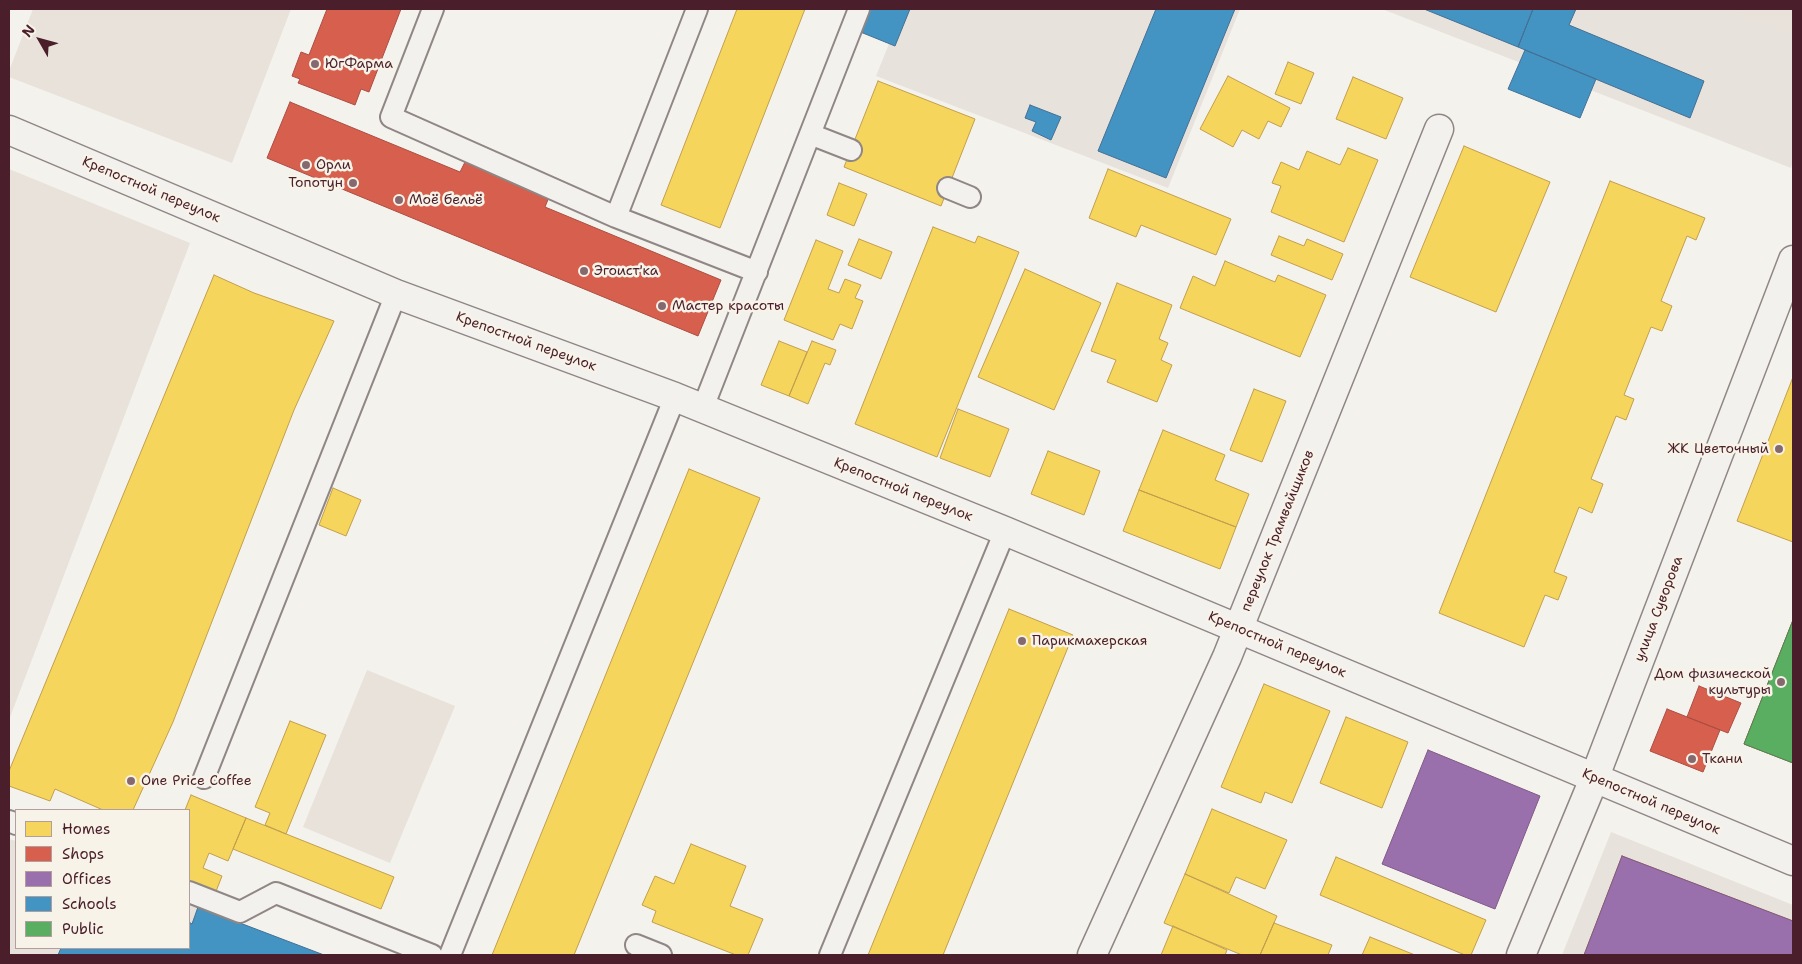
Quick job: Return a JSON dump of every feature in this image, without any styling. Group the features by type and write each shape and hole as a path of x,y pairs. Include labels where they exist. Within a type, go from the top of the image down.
{"street":[{"name":"переулок Трамвайщиков","path":"1092,955 1239,629 1439,129"},
{"name":"Крепостной переулок","path":"9,130 396,294 675,398 1005,531 1793,861"},
{"name":"улица Суворова","path":"1521,955 1594,778 1793,260"}],"lane":[{"path":"433,9 391,117 616,217 757,272"},
{"path":"616,217 697,9"},
{"path":"702,410 858,9"},
{"path":"810,134 851,150"},
{"path":"948,188 970,197"},
{"path":"204,778 396,294"},
{"path":"450,955 675,398"},
{"path":"830,955 1005,531"},
{"path":"190,892 240,912 276,893 432,955"},
{"path":"636,945 661,955"}],"shaded area":[{"path":"33,9 291,9 232,163 9,77 9,71"},
{"path":"903,9 1240,9 1168,188 876,76"},
{"path":"1382,9 1793,9 1793,161 1791,168"},
{"path":"1728,9 1793,9 1792,35"},
{"path":"9,169 190,243 9,720"},
{"path":"367,670 455,706 390,863 303,827"},
{"path":"1611,832 1793,905 1793,955 1562,955"},
{"path":"9,839 15,841 15,949 190,949 190,904 324,955 9,955"}],"building: Homes":[{"path":"737,9 805,9 720,228 661,205"},
{"path":"1288,62 1314,73 1301,104 1275,94"},
{"path":"1228,76 1290,108 1281,127 1268,121 1259,139 1242,130 1233,147 1200,129"},
{"path":"1353,77 1403,98 1386,139 1336,119"},
{"path":"878,81 975,119 941,206 844,167"},
{"path":"1464,146 1550,182 1496,312 1410,277"},
{"path":"1348,148 1378,160 1344,242 1271,212 1281,186 1272,183 1281,162 1299,170 1307,151 1340,165"},
{"path":"1108,169 1231,219 1216,255 1141,225 1136,237 1089,218"},
{"path":"1610,181 1705,218 1696,240 1687,236 1661,301 1672,306 1662,331 1651,327 1624,395 1634,399 1626,420 1616,416 1591,479 1603,484 1592,513 1579,507 1554,572 1567,577 1558,600 1545,595 1524,647 1439,613"},
{"path":"839,183 867,194 854,226 827,215"},
{"path":"933,227 975,243 978,236 1019,252 937,457 855,424"},
{"path":"1279,236 1304,246 1307,239 1343,254 1332,280 1271,255"},
{"path":"859,239 892,252 881,279 848,265"},
{"path":"816,240 843,251 828,289 839,293 845,279 861,285 855,298 863,301 852,329 840,324 833,340 784,320"},
{"path":"1225,261 1275,282 1278,275 1326,295 1300,357 1180,308 1193,276 1215,286"},
{"path":"1025,269 1101,303 1054,410 978,377"},
{"path":"214,275 254,293 334,321 294,410 173,722 133,809 101,809 55,789 50,801 9,786 9,771"},
{"path":"1117,283 1172,305 1159,339 1168,343 1161,360 1172,365 1157,402 1107,382 1116,360 1091,351"},
{"path":"779,341 807,352 789,396 761,385"},
{"path":"812,341 836,350 830,365 825,363 808,404 789,396"},
{"name":"ЖК Цветочный","path":"1793,377 1793,542 1737,521"},
{"path":"1254,389 1286,401 1262,462 1230,450"},
{"path":"958,409 1009,429 990,477 940,458"},
{"path":"1163,430 1225,455 1215,480 1249,494 1236,527 1139,490"},
{"path":"1048,451 1100,471 1084,515 1031,494"},
{"path":"689,469 760,498 574,955 492,955"},
{"path":"333,488 361,500 346,536 319,525"},
{"path":"1139,490 1236,527 1220,569 1123,531"},
{"path":"1009,609 1073,635 943,955 868,955"},
{"path":"1264,684 1330,711 1292,803 1265,792 1261,803 1221,787"},
{"path":"1346,717 1408,742 1382,808 1320,783"},
{"path":"290,721 326,735 286,834 265,825 270,813 255,807"},
{"path":"191,795 246,818 228,861 209,853 203,868 222,876 215,894 190,883 190,809 185,809"},
{"path":"1212,809 1287,840 1265,889 1236,877 1229,893 1185,874"},
{"path":"246,818 394,877 381,909 233,849"},
{"path":"691,844 746,866 730,906 763,919 748,955 736,955 652,922 656,911 642,905 655,876 674,884"},
{"path":"1622,856 1793,921 1793,955 1584,955"},
{"path":"1336,857 1486,920 1471,955 1465,955 1320,895"},
{"path":"1185,874 1277,916 1260,955 1242,955 1164,923"},
{"path":"1274,923 1332,945 1328,955 1260,955"},
{"path":"1173,926 1227,950 1225,955 1161,955"},
{"path":"1370,937 1415,955 1362,955"}],"building: Shops":[{"path":"327,9 401,9 369,92 361,89 355,105 298,83 300,79 292,76 301,52 309,55"},
{"path":"290,102 460,172 465,162 549,197 545,207 721,280 698,336 267,158"},
{"name":"Дом физической культуры","path":"1793,620 1793,763 1744,744"},
{"path":"1699,686 1741,703 1728,733 1687,717"},
{"path":"1667,709 1720,730 1703,772 1650,751"}],"building: Offices":[{"path":"1428,750 1540,796 1495,909 1382,864"},
{"path":"1622,856 1793,921 1793,955 1584,955"}],"building: Schools":[{"path":"867,9 910,9 895,46 858,31"},
{"path":"1156,9 1235,9 1166,178 1098,151"},
{"path":"1424,9 1533,9 1518,47"},
{"path":"1533,9 1576,9 1569,25 1704,81 1690,118 1518,47"},
{"path":"1525,50 1596,79 1580,118 1508,89"},
{"path":"1030,105 1061,117 1051,140 1032,131 1036,122 1025,118"},
{"path":"198,907 324,955 58,955 61,949 190,949 190,923 192,924"}],"building: Public":[{"name":"Дом физической культуры","path":"1793,620 1793,763 1744,744"}],"place":[{"name":"ЮгФарма","path":"315,64"},
{"name":"Орли","path":"306,165"},
{"name":"Топотун","path":"353,183"},
{"name":"Моё бельё","path":"399,200"},
{"name":"Эгоист'ка","path":"584,271"},
{"name":"Мастер красоты","path":"662,306"},
{"name":"ЖК Цветочный","path":"1779,449"},
{"name":"Парикмахерская","path":"1022,641"},
{"name":"Дом физической культуры","path":"1781,682"},
{"name":"Ткани","path":"1692,759"},
{"name":"One Price Coffee","path":"131,781"}]}
